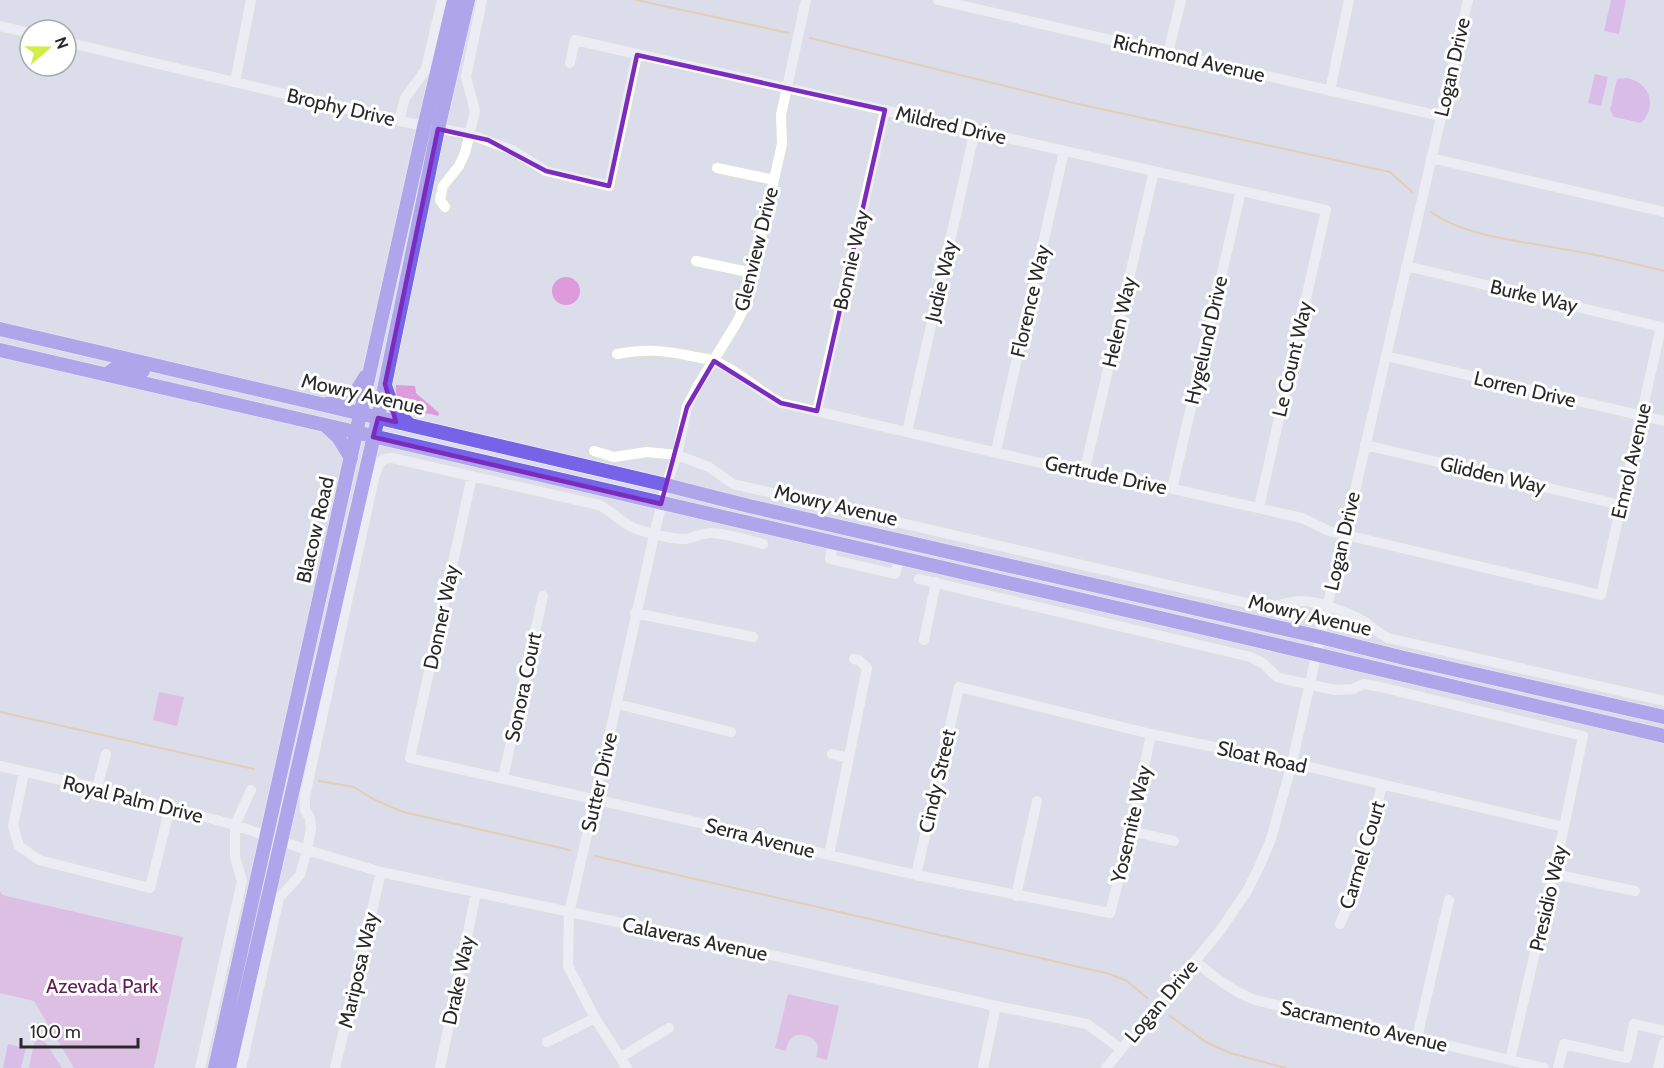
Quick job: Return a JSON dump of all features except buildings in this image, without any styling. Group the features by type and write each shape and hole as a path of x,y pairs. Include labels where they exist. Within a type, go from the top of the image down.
{"main road":[{"name":"Blacow Road","path":"229,1068 378,418 454,0"},
{"name":"Blacow Road","path":"214,1068 373,359 431,128 468,0"},
{"name":"Mowry Avenue","path":"0,329 749,506 1664,717"},
{"path":"5,351 52,353 101,364 117,363 123,357"},
{"name":"Mowry Avenue","path":"5,351 1664,736"},
{"path":"321,405 340,402 354,394 359,389 373,359"},
{"path":"107,375 112,369 121,367 173,378 222,381"},
{"path":"385,384 390,402 398,414 410,425"},
{"path":"326,426 338,437 351,458"}],"street":[{"path":"235,82 251,0"},
{"path":"399,121 405,98 426,69 442,0"},
{"path":"445,207 440,200 443,186 459,166 465,153 475,111 466,77 482,0"},
{"name":"Glenview Drive","path":"666,485 677,455 687,407 746,304 782,144 781,115 806,0"},
{"name":"Richmond Avenue","path":"938,0 1440,116"},
{"path":"1168,53 1181,0"},
{"path":"1330,91 1349,0"},
{"name":"Logan Drive","path":"1106,1068 1229,919 1247,891 1271,839 1292,763 1468,0"},
{"path":"0,26 18,30"},
{"name":"Mildred Drive","path":"570,63 575,40 1326,210"},
{"name":"Brophy Drive","path":"78,45 399,121 469,134 512,150 546,171 609,186 637,55"},
{"name":"Bonnie Way","path":"817,411 885,110"},
{"name":"Judie Way","path":"907,432 975,130"},
{"name":"Florence Way","path":"996,451 1064,151"},
{"path":"1431,158 1664,212"},
{"path":"717,168 774,180"},
{"name":"Helen Way","path":"1084,473 1154,171"},
{"name":"Hygelund Drive","path":"1172,489 1241,191"},
{"name":"Le Count Way","path":"1259,507 1326,210"},
{"path":"696,261 753,273"},
{"name":"Burke Way","path":"1406,266 1661,327"},
{"name":"Emrol Avenue","path":"1601,595 1661,327"},
{"name":"Gertrude Drive","path":"617,354 638,350 669,352 714,361 781,403 1084,473 1120,477 1259,507 1302,518 1329,531 1601,595"},
{"name":"Lorren Drive","path":"1386,356 1664,421"},
{"name":"Glidden Way","path":"1365,445 1621,505"},
{"name":"Mowry Avenue","path":"594,451 614,457 647,452 677,455 709,466 733,484 1264,607 1275,607 1300,601 1312,602 1364,622 1388,639 1664,701"},
{"path":"241,1068 279,898 300,875 307,850 311,828 310,818 305,810 305,796 374,478 379,464 384,459 392,458 599,505 607,508 621,522 635,529 679,539 712,533 763,544"},
{"name":"Donner Way","path":"410,759 472,476"},
{"name":"Sutter Drive","path":"627,1068 595,1018 568,966 569,913 666,485"},
{"path":"919,579 1251,657 1264,664 1277,676 1309,685"},
{"path":"924,640 936,582"},
{"name":"Sonora Court","path":"502,778 543,596"},
{"path":"636,613 753,637"},
{"path":"829,855 867,668 860,660 854,659"},
{"name":"Presidio Way","path":"1309,685 1335,690 1353,689 1363,684 1376,686 1583,736 1510,1060"},
{"name":"Sloat Road","path":"959,687 1151,734 1292,763 1564,827"},
{"name":"Cindy Street","path":"916,875 959,687"},
{"path":"617,704 731,732"},
{"name":"Yosemite Way","path":"1110,913 1131,831 1151,734"},
{"path":"97,788 106,754"},
{"path":"832,754 849,758"},
{"name":"Serra Avenue","path":"410,759 740,832 916,875 1110,913"},
{"name":"Royal Palm Drive","path":"0,766 170,807 265,836"},
{"path":"24,772 13,826 19,846 39,860 150,888 170,807"},
{"name":"Carmel Court","path":"1340,924 1356,886 1382,785"},
{"path":"200,1068 242,881 235,856 235,825 251,790"},
{"path":"1016,896 1037,801"},
{"path":"1131,831 1173,841"},
{"name":"Calaveras Avenue","path":"265,836 381,872 1086,1024 1121,1049"},
{"name":"Mariposa Way","path":"335,1068 381,872"},
{"path":"1553,874 1635,891"},
{"name":"Drake Way","path":"440,1068 476,893"},
{"path":"1417,1038 1449,900"},
{"name":"Sacramento Avenue","path":"1195,961 1224,984 1255,1000 1545,1068"},
{"path":"983,1068 996,1006"},
{"path":"547,1042 595,1018"},
{"path":"1558,1068 1564,1044 1627,1058 1634,1024 1664,1031"},
{"path":"621,1057 669,1028"},
{"path":"1658,1068 1664,1043"}],"highlighted area":[{"path":"637,55 885,110 817,411 781,403 714,361 687,407 661,504 373,437 378,418 396,422 385,384 438,129 488,140 546,171 609,186"}],"green space":[{"path":"566,277 576,281 580,291 576,301 566,305 556,301 552,291 556,281"},
{"path":"396,385 415,386 416,393 439,413 438,416 416,411 403,405 396,394"},
{"path":"159,692 184,697 177,726 153,720"},
{"name":"Azevada Park","path":"0,891 2,895 183,937 154,1068 74,1068 34,1001 0,993"},
{"path":"788,994 839,1006 827,1060 816,1057 817,1043 804,1035 791,1038 786,1051 775,1048"},
{"path":"39,1039 46,1043 62,1068 29,1068 34,1043"}],"shaded area":[{"path":"1611,0 1626,0 1619,34 1604,31"},
{"path":"1595,74 1608,77 1601,106 1588,103"},
{"path":"1626,78 1641,84 1649,96 1649,109 1641,123 1614,117 1610,110 1617,79"},
{"path":"8,1044 26,1048 21,1068 3,1068"}],"waterway":[{"path":"636,0 789,33"},
{"path":"810,38 1074,103 1390,172 1412,192"},
{"path":"1431,212 1479,233 1593,254 1664,271"},
{"path":"0,712 254,769"},
{"path":"319,781 354,787 373,799 403,812 570,850"},
{"path":"595,856 1110,974 1127,981 1147,998"},
{"path":"1170,1016 1206,1042 1230,1053 1286,1068"}]}
